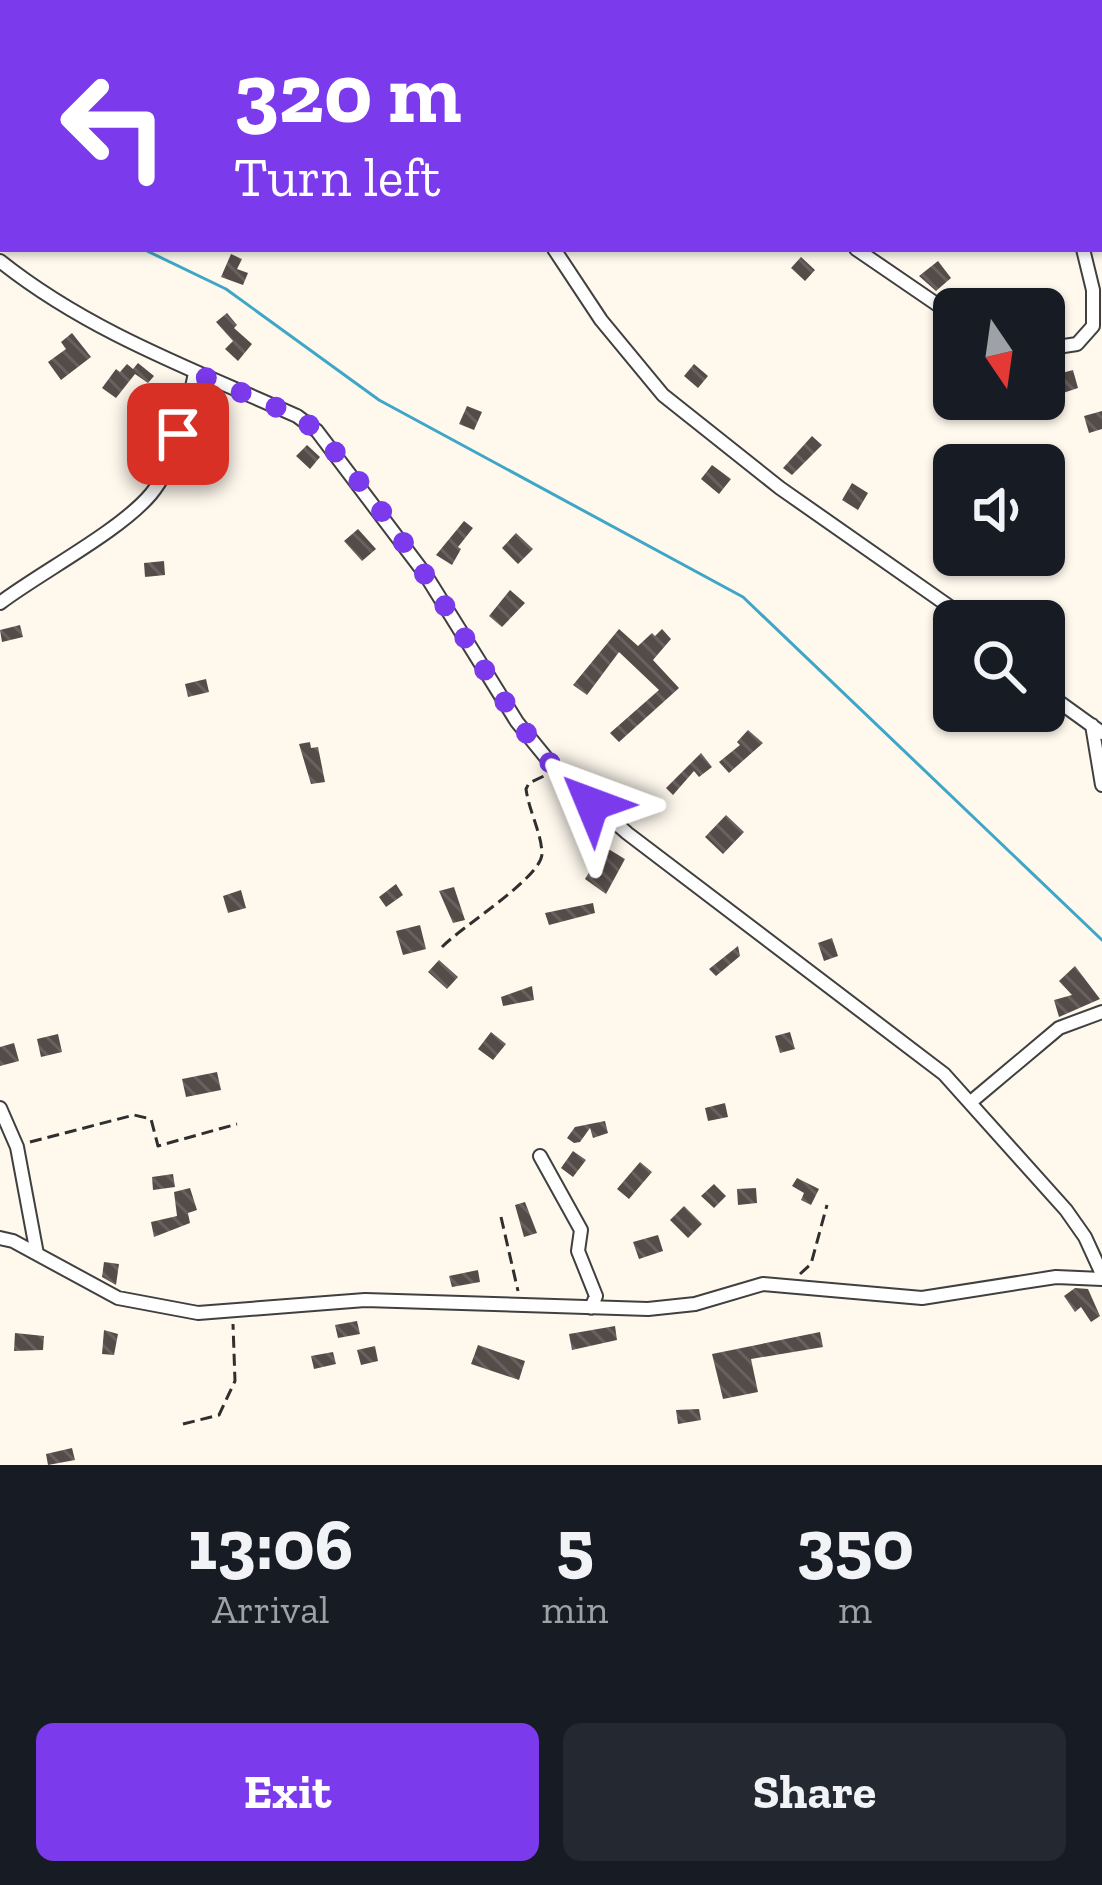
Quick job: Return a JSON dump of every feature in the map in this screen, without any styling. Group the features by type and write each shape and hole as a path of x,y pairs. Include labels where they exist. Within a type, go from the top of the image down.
{"street":[{"path":"556,252 601,320 663,395 780,488 940,600"},
{"path":"860,252 933,302"},
{"path":"1065,346 1077,344 1093,326 1093,290 1083,252"},
{"path":"0,261 58,304 195,373 297,416 317,431 425,574 517,722 557,771 627,833 903,1040 972,1101 1099,1254 1102,1276 1056,1277 922,1298 783,1284 751,1286 685,1306 591,1308 364,1300 198,1313 131,1302 0,1238"},
{"path":"0,603 150,495 178,434 195,373"},
{"path":"1065,706 1097,729 1102,785"},
{"path":"972,1101 1059,1028 1102,1012"},
{"path":"0,1108 17,1147 38,1254"},
{"path":"540,1156 581,1229 578,1251 596,1296 591,1308"}],"path":[{"path":"442,947 536,872 542,850 526,789 536,778 557,771"},
{"path":"17,1147 129,1115 151,1120 158,1145 236,1124"},
{"path":"783,1284 811,1264 827,1205"},
{"path":"501,1216 520,1305"},
{"path":"183,1424 219,1415 235,1381 230,1328 245,1308"}],"building":[{"path":"231,254 242,259 237,269 248,273 243,285 221,277"},
{"path":"801,257 815,270 805,281 791,268"},
{"path":"938,261 951,278 933,288 919,276"},
{"path":"227,313 237,325 234,328 252,344 238,361 225,349 233,341 216,322"},
{"path":"72,333 91,357 61,380 48,362 66,349 61,342"},
{"path":"138,363 154,376 148,383 135,374 116,398 102,388 116,369 120,372 127,364 133,369"},
{"path":"694,364 708,376 698,388 684,376"},
{"path":"1073,370 1078,388 1065,392 1065,372"},
{"path":"467,406 482,412 474,430 459,424"},
{"path":"1102,411 1102,429 1089,433 1084,416"},
{"path":"812,436 822,445 792,475 783,468"},
{"path":"307,445 320,457 310,469 296,456"},
{"path":"712,465 731,479 719,494 701,479"},
{"path":"852,483 868,493 858,510 842,500"},
{"path":"464,521 473,528 458,547 452,565 436,555"},
{"path":"358,529 376,549 362,561 344,541"},
{"path":"516,533 533,549 518,564 502,548"},
{"path":"164,561 165,575 145,577 144,563"},
{"path":"510,590 525,603 502,627 489,616"},
{"path":"20,625 23,637 2,642 0,630"},
{"path":"619,629 638,646 662,629 671,639 653,660 679,688 619,742 610,733 659,690 619,652 587,695 573,685"},
{"path":"206,679 209,692 188,697 185,684"},
{"path":"748,730 763,743 729,773 719,762 740,745 737,742"},
{"path":"310,742 311,748 318,747 325,782 311,784 299,744"},
{"path":"701,753 712,767 699,777 694,771 673,795 666,788"},
{"path":"726,815 744,832 723,854 705,837"},
{"path":"605,847 625,859 606,894 585,879"},
{"path":"396,884 403,895 386,907 379,897"},
{"path":"454,887 465,920 453,923 439,891"},
{"path":"241,890 246,908 228,913 223,896"},
{"path":"593,903 595,913 549,925 545,913"},
{"path":"420,925 426,949 403,955 396,931"},
{"path":"832,938 838,956 824,961 818,943"},
{"path":"738,946 740,956 716,976 709,969"},
{"path":"439,960 458,977 447,989 428,972"},
{"path":"1075,966 1100,999 1059,1017 1054,1000 1072,995 1059,981"},
{"path":"532,986 534,1000 503,1006 501,997"},
{"path":"491,1032 506,1044 493,1060 478,1049"},
{"path":"790,1032 795,1049 780,1053 775,1036"},
{"path":"58,1034 62,1052 41,1057 37,1039"},
{"path":"14,1043 19,1061 0,1066 0,1047"},
{"path":"217,1072 221,1090 186,1097 182,1079"},
{"path":"725,1103 728,1117 708,1121 705,1108"},
{"path":"605,1121 608,1133 593,1138 590,1128 580,1142 567,1138 575,1127"},
{"path":"573,1151 586,1160 573,1177 561,1168"},
{"path":"640,1162 652,1172 629,1199 617,1189"},
{"path":"173,1174 175,1187 153,1190 152,1177"},
{"path":"797,1178 819,1189 811,1205 792,1186"},
{"path":"714,1184 726,1196 714,1208 701,1196"},
{"path":"190,1188 197,1210 188,1213 190,1223 154,1237 151,1222 177,1216 174,1192"},
{"path":"756,1188 757,1203 738,1205 737,1189"},
{"path":"525,1202 537,1233 524,1237 515,1205"},
{"path":"684,1206 702,1224 688,1238 670,1220"},
{"path":"658,1235 663,1251 639,1259 633,1242"},
{"path":"104,1262 119,1264 116,1285 102,1277"},
{"path":"478,1270 480,1282 452,1287 449,1276"},
{"path":"1075,1288 1088,1289 1100,1316 1091,1322 1081,1307 1075,1312 1064,1296"},
{"path":"357,1321 360,1334 338,1338 335,1325"},
{"path":"615,1326 617,1340 572,1350 569,1334"},
{"path":"104,1330 118,1334 114,1355 102,1354"},
{"path":"820,1332 823,1347 751,1359 758,1392 723,1399 712,1354"},
{"path":"15,1333 44,1336 43,1350 14,1351"},
{"path":"478,1345 525,1361 519,1380 471,1364"},
{"path":"375,1346 378,1361 361,1365 357,1350"},
{"path":"333,1352 336,1364 314,1369 311,1356"},
{"path":"699,1409 701,1420 678,1424 676,1410"},
{"path":"72,1448 75,1460 48,1465 46,1454"}],"waterway":[{"path":"149,252 226,289 379,400 743,597 1102,940"}],"route":[{"path":"178,434 195,373 297,416 317,431 425,574 517,722 592,804"}]}
